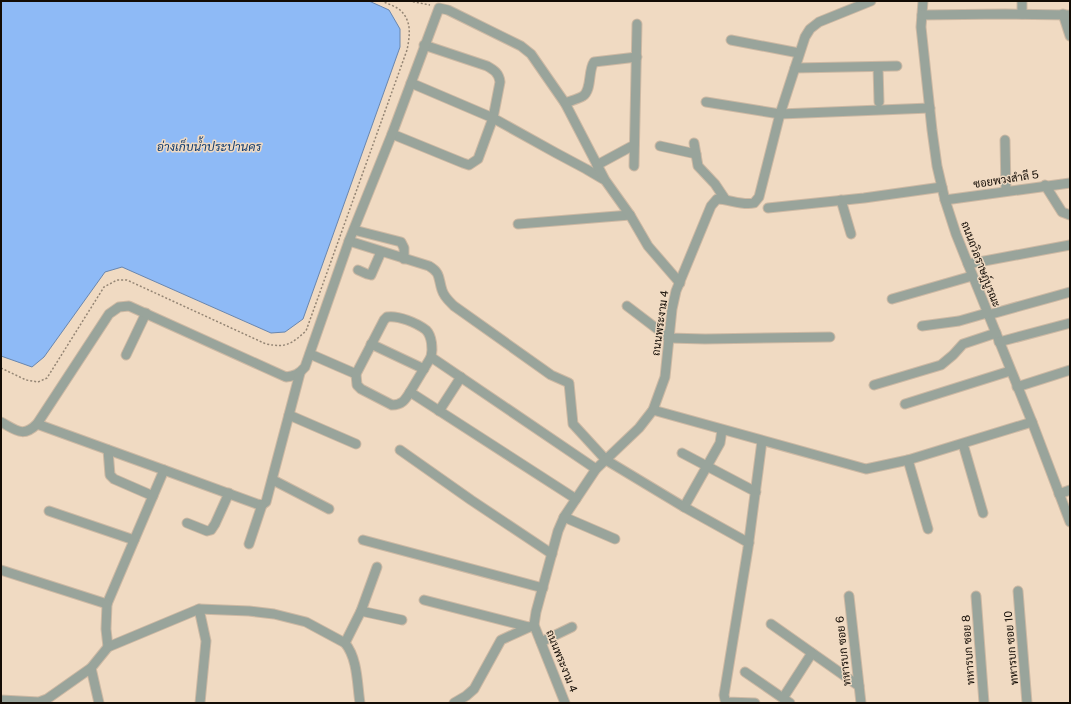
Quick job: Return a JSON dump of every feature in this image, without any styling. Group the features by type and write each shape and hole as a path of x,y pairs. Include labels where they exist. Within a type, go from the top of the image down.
{"street":[{"path":"694,143 698,166 715,184 725,199 750,204 754,203 759,197 780,114 805,37 810,29 819,22 871,1"},
{"name":"ถนนถวิลราษฎ์บูรณะ","path":"923,1 921,27 937,166 945,200 972,276 1032,422 1070,522"},
{"path":"1022,1 1022,14"},
{"path":"249,544 262,505 266,502 273,480 300,373 305,367 310,354 349,241 392,134 439,8 448,10 521,46 531,54 565,103 604,180 630,215 648,246 680,282"},
{"path":"922,15 1066,14 1070,36"},
{"path":"634,166 637,24"},
{"path":"730,40 800,53"},
{"path":"392,134 469,165 478,159 493,118 500,82 499,76 495,71 487,66 424,45"},
{"path":"565,103 584,96 587,92 591,66 594,62 637,56"},
{"path":"795,68 897,66"},
{"path":"878,67 879,102"},
{"path":"411,83 493,118 604,180"},
{"path":"706,102 780,114 930,108"},
{"path":"1005,140 1006,191"},
{"path":"596,165 634,145"},
{"path":"660,146 696,154"},
{"name":"ซอยพวงสำลี 5","path":"945,200 1045,185 1070,183"},
{"path":"1045,185 1062,212 1070,215"},
{"path":"768,208 942,187"},
{"name":"ถนนพระงาม 4","path":"566,703 541,642 532,626 558,531 564,517 596,469 639,428 653,410 665,377 676,291 711,206 717,199 725,199"},
{"path":"841,200 851,234"},
{"path":"518,224 630,215"},
{"path":"354,230 401,242 404,248 404,259"},
{"path":"349,241 435,269 440,278 442,292 446,299 454,306 551,375 569,383 573,424 606,460 684,507 749,542"},
{"path":"968,264 1070,245"},
{"path":"358,270 367,274 372,274 381,252"},
{"path":"892,299 972,276"},
{"path":"922,326 959,321 1070,292"},
{"path":"1,422 21,432 30,431 37,424 109,314 119,307 129,306 146,313 286,377 300,373"},
{"path":"627,306 669,338 705,339 830,337"},
{"path":"126,355 146,313"},
{"path":"397,316 403,318 426,330 430,336 432,347 431,357 404,402 398,405 392,405 357,385 356,374 384,320 387,317 397,316"},
{"path":"874,385 940,365 953,355 963,344 1070,323"},
{"path":"371,344 424,369"},
{"path":"310,354 356,374"},
{"path":"431,357 596,469"},
{"path":"1017,387 1070,370"},
{"path":"905,404 1010,371"},
{"path":"439,411 461,377"},
{"path":"410,392 576,499"},
{"path":"653,410 866,469 908,460 1032,422"},
{"path":"289,415 356,444"},
{"path":"37,424 262,505"},
{"path":"684,507 720,443 722,430"},
{"path":"755,703 727,702 724,696 749,542 762,441"},
{"path":"963,444 982,513"},
{"path":"108,450 110,475 114,479 153,496"},
{"path":"400,450 552,554"},
{"path":"682,453 756,492"},
{"path":"908,460 928,529"},
{"path":"108,647 106,629 107,604 164,470"},
{"path":"273,480 329,509"},
{"path":"1059,494 1070,490"},
{"path":"187,523 207,531 211,530 229,494"},
{"path":"49,511 134,540"},
{"path":"564,517 615,539"},
{"path":"363,540 542,588"},
{"path":"345,643 361,611 377,567"},
{"path":"1,570 107,604"},
{"name":"ทหารบก ซอย 10","path":"1018,591 1027,703"},
{"name":"ทหารบก ซอย 6","path":"849,596 861,703"},
{"name":"ทหารบก ซอย 8","path":"976,596 984,703"},
{"path":"424,600 532,626"},
{"path":"199,609 206,641 200,703"},
{"path":"1,700 42,701 91,668 108,647 199,609 249,611 274,614 306,622 345,643 355,664 360,703"},
{"path":"361,611 402,620"},
{"path":"771,624 859,686"},
{"path":"454,703 466,696 474,688 501,640 532,626"},
{"path":"541,642 572,627"},
{"path":"745,672 786,700 812,653"},
{"path":"91,668 99,703"}],"path":[{"path":"1,368 26,380 38,382 47,378 104,287 117,280 127,280 266,344 280,347 293,342 306,331 407,50 410,34 408,21 400,9 382,1"},
{"path":"409,1 439,8"}],"water":[{"name":"อ่างเก็บน้ำประปานคร","path":"1,1 369,1 389,10 400,29 400,47 303,319 285,332 271,333 122,267 105,272 44,357 32,367 1,356"}]}
